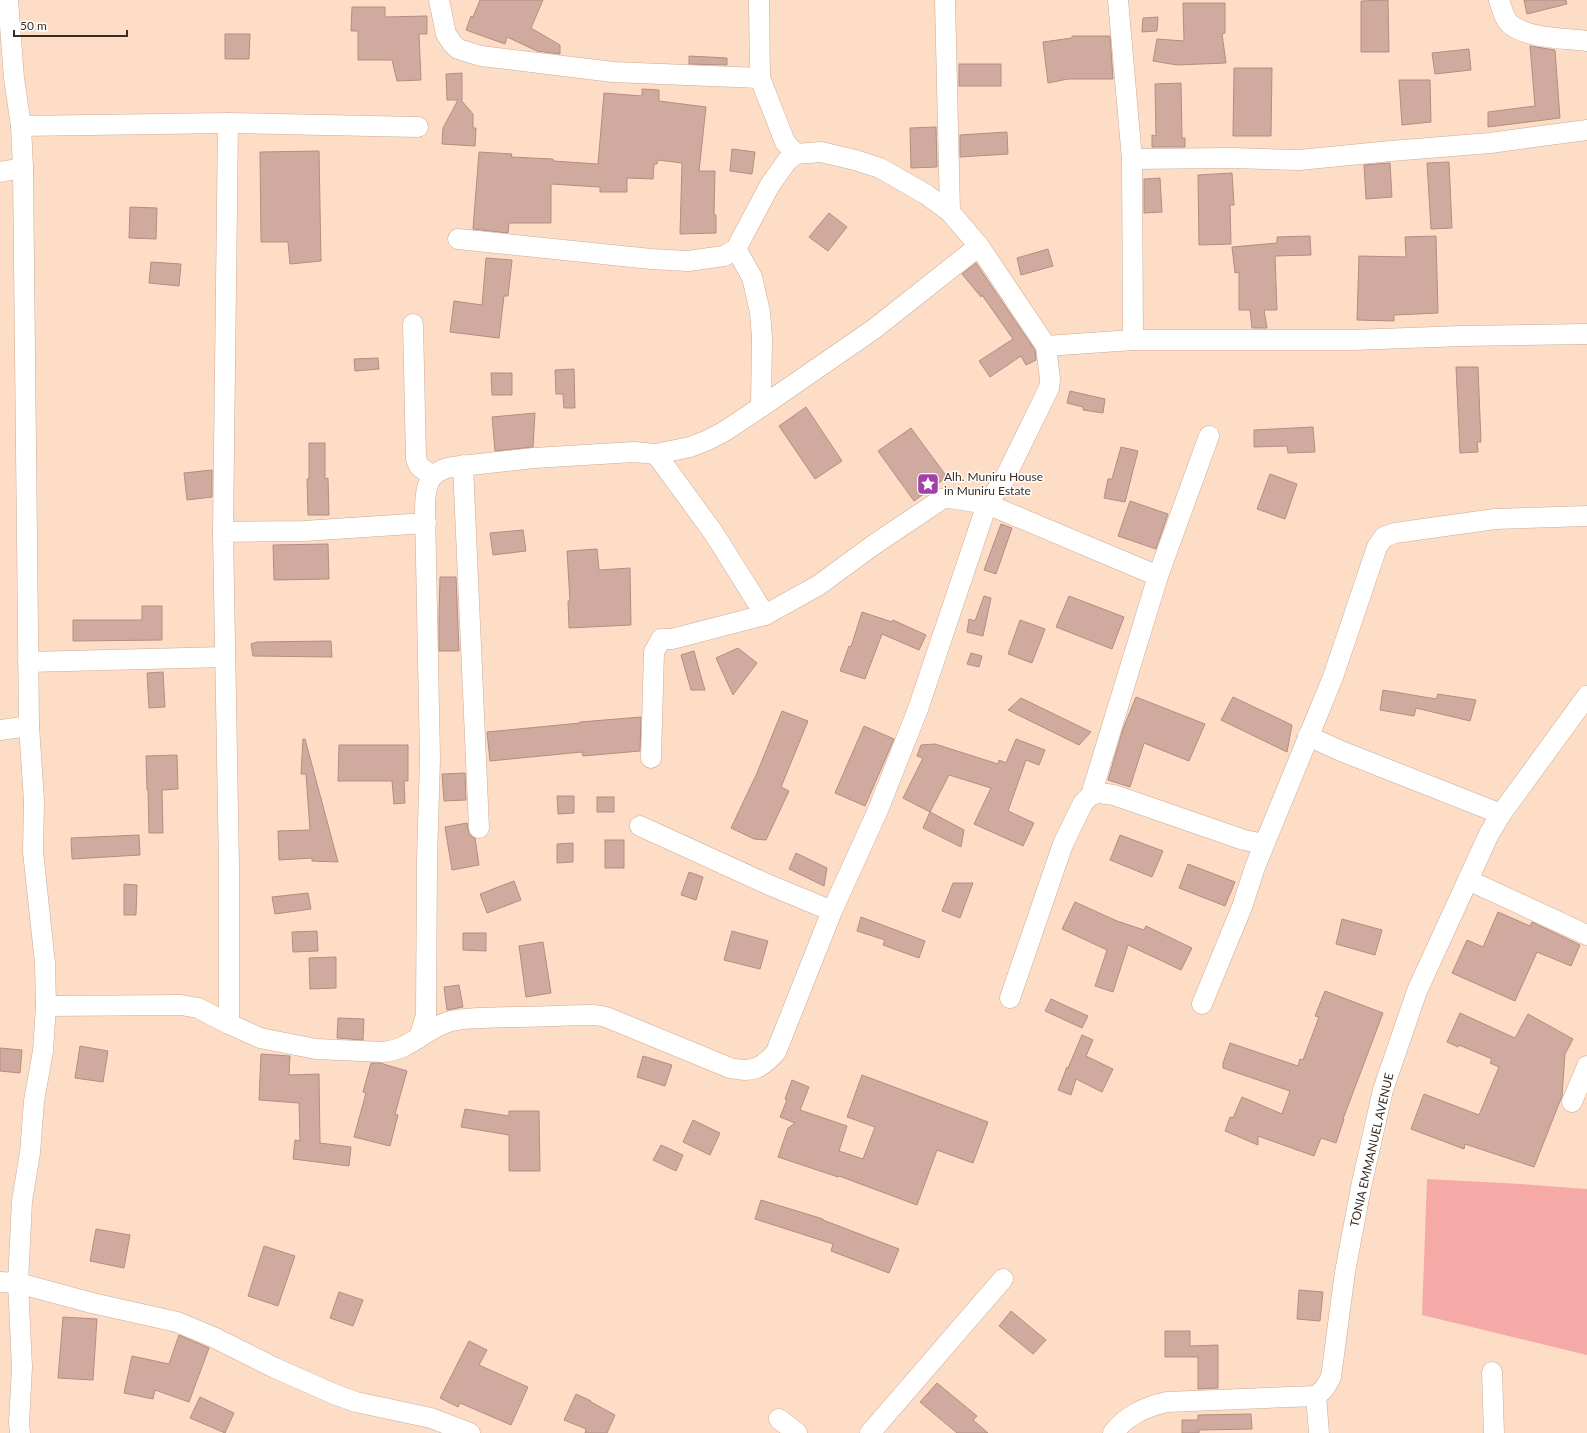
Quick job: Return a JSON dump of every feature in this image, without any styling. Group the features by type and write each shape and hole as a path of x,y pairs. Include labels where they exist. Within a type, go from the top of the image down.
{"street":[{"path":"8,0 15,84 21,126 23,168 28,662 29,726 34,801 33,852 46,963 46,1006 43,1051 34,1101 30,1153 9,1283 22,1367 15,1430"},
{"path":"439,0 446,34 452,43 458,49 482,56 613,72 760,78"},
{"path":"759,0 760,78 785,142 796,154"},
{"path":"946,0 950,212"},
{"path":"1118,0 1132,159 1133,340"},
{"path":"1499,0 1505,16 1510,24 1528,34 1587,41"},
{"path":"21,126 228,123 418,127"},
{"path":"228,123 223,532 229,867 229,1024"},
{"path":"1132,159 1232,158 1299,160 1490,143 1587,130"},
{"path":"434,1020 452,1021 474,1018 595,1015 606,1017 730,1068 743,1071 757,1068 766,1064 776,1052 832,911 878,810 918,709 987,504 1005,478 1049,388 1050,379 1046,346 979,246 950,212 927,195 880,168 821,152 796,154 787,161 770,185 736,249 724,256 688,261 458,240"},
{"path":"0,172 23,168"},
{"path":"46,1006 181,1005 198,1008 260,1038 316,1049 394,1052 404,1048 419,1038 434,1020 427,859 430,759 425,496 427,484 432,476 441,469 463,465 534,458 634,452 656,454 690,447 708,440 725,431 761,407 874,329 979,246"},
{"path":"736,249 752,276 760,312 762,338 761,407"},
{"path":"413,324 416,459 419,466 432,476"},
{"path":"1046,346 1133,340 1352,340 1587,334"},
{"path":"1010,998 1063,844 1083,803 1091,795 1158,576 1209,436"},
{"path":"656,454 713,532 765,615"},
{"path":"463,465 479,828"},
{"path":"651,758 654,652 661,639 672,639 765,615 819,585 872,546 942,499 949,498 987,504 1158,576"},
{"path":"1202,1004 1242,907 1264,844 1333,677 1377,546 1384,538 1395,533 1495,519 1587,516"},
{"path":"223,532 304,532 426,524"},
{"path":"28,662 225,657"},
{"name":"TONIA EMMANUEL AVENUE","path":"1316,1396 1324,1389 1332,1377 1345,1272 1356,1210 1383,1090 1417,991 1489,834 1501,814 1587,696"},
{"path":"0,730 29,726"},
{"path":"1308,736 1341,751 1501,814"},
{"path":"1091,795 1100,793 1114,795 1244,840 1264,844"},
{"path":"640,826 767,884 832,911"},
{"path":"1468,880 1587,935"},
{"path":"1572,1102 1587,1066"},
{"path":"870,1433 1003,1279"},
{"path":"9,1283 177,1322 213,1337 275,1368 334,1394 356,1402 431,1418 470,1433"},
{"path":"1492,1372 1494,1433"},
{"path":"1113,1433 1134,1414 1148,1406 1167,1402 1316,1396 1319,1433"},
{"path":"779,1419 797,1433"}],"shaded area":[{"path":"1427,1179 1587,1189 1587,1355 1422,1315"}],"building":[{"path":"480,0 543,0 531,28 560,45 560,54 537,51 507,37 505,44 466,30 471,16 473,17"},
{"path":"1388,0 1389,52 1361,52 1361,1"},
{"path":"1524,0 1566,0 1567,4 1527,14"},
{"path":"1183,3 1225,3 1225,33 1222,34 1226,63 1177,65 1153,61 1157,39 1184,41"},
{"path":"352,7 385,7 385,17 427,16 427,34 419,34 421,80 397,81 392,60 358,60 358,31 351,31"},
{"path":"1158,17 1157,31 1142,32 1143,18"},
{"path":"225,34 250,34 249,59 225,59"},
{"path":"1072,36 1110,36 1113,79 1068,79 1048,83 1043,42 1072,38"},
{"path":"1530,46 1555,50 1560,118 1488,127 1488,112 1535,106"},
{"path":"1469,49 1471,70 1435,74 1432,53"},
{"path":"689,56 727,58 727,65 689,64"},
{"path":"959,64 1001,64 1001,86 959,86"},
{"path":"1234,68 1272,68 1271,136 1233,136"},
{"path":"462,73 461,100 473,114 473,128 476,128 475,146 442,144 443,128 458,100 447,100 446,74"},
{"path":"1399,80 1430,80 1431,122 1402,125"},
{"path":"1181,83 1182,138 1185,138 1185,147 1152,147 1152,135 1156,136 1155,84"},
{"path":"642,89 659,90 659,101 706,107 699,171 715,171 714,215 716,215 716,233 680,234 682,163 658,160 657,164 654,164 653,179 627,178 627,192 600,192 600,187 551,184 551,223 509,223 508,233 473,229 479,152 512,154 511,157 553,159 553,161 598,164 604,93 642,96"},
{"path":"936,127 937,167 911,168 910,128"},
{"path":"1007,132 1008,154 960,157 960,135"},
{"path":"732,149 755,152 752,174 730,171"},
{"path":"319,151 321,261 290,264 288,242 261,242 260,152"},
{"path":"1449,162 1452,228 1431,229 1427,163"},
{"path":"1390,163 1392,197 1366,199 1364,165"},
{"path":"1232,173 1234,205 1230,205 1231,244 1199,245 1198,175"},
{"path":"1160,178 1162,212 1144,213 1144,179"},
{"path":"130,207 157,208 156,239 129,238"},
{"path":"829,213 847,227 828,251 809,237"},
{"path":"1310,236 1311,255 1275,256 1277,310 1264,310 1267,328 1252,328 1250,310 1239,310 1239,272 1235,273 1232,247 1277,243 1277,237"},
{"path":"1436,236 1438,313 1394,315 1394,321 1357,320 1359,256 1406,257 1405,237"},
{"path":"1048,249 1053,266 1021,275 1017,258"},
{"path":"486,258 512,260 508,296 504,296 499,338 450,332 454,301 482,305"},
{"path":"151,262 181,264 179,286 149,283"},
{"path":"976,263 1035,350 1036,360 1026,365 1021,356 990,377 979,361 1013,339 982,295 981,297 962,274"},
{"path":"378,358 379,369 355,371 354,359"},
{"path":"1456,367 1478,367 1481,442 1477,442 1478,452 1460,453"},
{"path":"574,369 575,408 564,408 563,394 556,394 555,370"},
{"path":"491,373 512,373 512,395 492,395"},
{"path":"1070,391 1105,399 1103,413 1083,410 1083,407 1067,403"},
{"path":"806,407 842,461 815,479 779,426"},
{"path":"535,413 533,447 495,451 492,417"},
{"path":"1313,427 1315,452 1288,453 1287,446 1254,447 1254,430"},
{"path":"911,428 947,477 914,501 878,451"},
{"path":"309,443 325,443 325,479 328,478 329,515 308,515 307,479 309,479"},
{"path":"1121,447 1138,451 1125,502 1104,498 1108,479 1112,479"},
{"path":"212,470 212,497 187,500 184,473"},
{"path":"1270,474 1297,484 1285,519 1257,509"},
{"path":"1130,501 1168,514 1156,549 1118,536"},
{"path":"1001,524 1012,528 996,574 984,570"},
{"path":"523,530 526,551 493,555 490,533"},
{"path":"328,544 329,579 274,580 273,545"},
{"path":"597,549 599,570 630,568 631,625 569,628 568,601 570,601 567,551"},
{"path":"440,577 456,577 459,651 439,651"},
{"path":"984,596 991,598 983,636 967,632 969,619 975,621"},
{"path":"1069,596 1124,617 1112,649 1056,627"},
{"path":"142,606 162,606 162,640 73,641 73,620 142,620"},
{"path":"862,612 892,622 893,620 926,635 919,650 882,634 865,679 840,671 849,646 851,647"},
{"path":"1020,620 1045,629 1032,663 1008,654"},
{"path":"331,641 332,657 253,656 251,644 257,642"},
{"path":"738,648 757,663 733,695 716,658"},
{"path":"694,651 705,690 691,690 681,655"},
{"path":"971,653 982,656 979,667 967,664"},
{"path":"163,672 165,707 149,708 147,673"},
{"path":"1383,690 1436,699 1438,694 1476,700 1470,721 1416,708 1414,716 1380,710"},
{"path":"1136,697 1205,724 1189,761 1144,743 1130,787 1108,780 1123,729"},
{"path":"1233,697 1292,725 1287,752 1221,720"},
{"path":"1021,698 1091,732 1079,745 1008,710"},
{"path":"782,711 808,721 781,787 789,791 766,840 754,839 731,828 757,773"},
{"path":"641,717 640,751 583,756 582,752 490,761 487,732"},
{"path":"864,726 894,739 865,806 835,793"},
{"path":"303,739 305,739 338,862 312,861 312,858 279,860 278,831 310,830 306,774 301,774"},
{"path":"1016,739 1045,750 1039,765 1026,760 1008,811 1034,823 1023,846 974,824 991,788 949,775 930,812 903,798 923,758 917,756 921,745 935,744 998,764 999,760 1006,763"},
{"path":"339,745 408,745 408,781 404,781 405,803 394,804 392,781 338,781"},
{"path":"177,755 178,789 162,790 163,833 149,833 146,756"},
{"path":"465,773 466,800 444,801 442,774"},
{"path":"557,796 574,796 574,813 558,814"},
{"path":"597,797 614,797 614,812 597,812"},
{"path":"930,812 964,830 961,847 923,828"},
{"path":"467,823 469,834 475,838 479,865 452,870 445,827"},
{"path":"139,835 140,855 72,859 71,838"},
{"path":"1120,835 1163,851 1152,877 1110,860"},
{"path":"605,840 624,840 624,868 605,868"},
{"path":"573,843 573,862 557,863 557,844"},
{"path":"796,853 827,868 824,886 789,869"},
{"path":"1188,864 1235,882 1225,906 1179,888"},
{"path":"689,872 703,877 696,900 681,895"},
{"path":"514,881 521,900 487,913 480,894"},
{"path":"953,883 973,883 960,918 942,911"},
{"path":"124,884 137,885 136,915 124,915"},
{"path":"308,893 311,909 275,914 272,897"},
{"path":"1075,902 1117,921 1144,930 1146,926 1192,948 1181,970 1128,945 1113,992 1095,986 1107,950 1062,929"},
{"path":"1498,912 1530,926 1532,922 1580,945 1571,966 1537,952 1515,1001 1452,973 1467,940 1483,947"},
{"path":"861,917 925,941 919,958 883,945 885,940 857,931"},
{"path":"1342,919 1382,930 1375,955 1336,944"},
{"path":"317,931 318,951 293,952 292,932"},
{"path":"732,931 768,941 760,969 724,960"},
{"path":"463,933 486,933 486,951 463,950"},
{"path":"543,942 551,993 526,997 519,946"},
{"path":"336,957 336,988 310,989 309,958"},
{"path":"459,985 463,1007 447,1010 444,987"},
{"path":"1325,991 1383,1013 1343,1119 1336,1143 1321,1138 1314,1156 1258,1136 1258,1145 1225,1131 1230,1117 1233,1118 1242,1097 1282,1114 1290,1091 1223,1068 1223,1063 1230,1043 1298,1066 1300,1059 1303,1060 1319,1017 1315,1016"},
{"path":"1051,999 1088,1016 1082,1028 1045,1011"},
{"path":"1460,1013 1515,1038 1528,1014 1573,1039 1565,1054 1562,1096 1534,1167 1465,1144 1464,1149 1411,1129 1424,1094 1479,1115 1499,1067 1490,1063 1492,1059 1459,1045 1458,1047 1447,1042"},
{"path":"338,1018 364,1019 363,1040 337,1038"},
{"path":"1082,1035 1093,1040 1086,1056 1113,1069 1102,1092 1076,1079 1071,1095 1058,1090"},
{"path":"80,1046 108,1051 103,1082 75,1078"},
{"path":"0,1048 22,1050 20,1073 0,1071"},
{"path":"261,1054 290,1056 289,1075 319,1074 320,1143 351,1147 349,1166 293,1159 295,1140 300,1141 299,1103 259,1100"},
{"path":"643,1056 672,1065 665,1086 637,1077"},
{"path":"371,1063 380,1063 407,1071 395,1114 398,1115 390,1146 354,1137 366,1093 363,1092"},
{"path":"862,1075 988,1122 973,1163 937,1150 917,1205 839,1176 838,1177 778,1157 788,1128 795,1123 780,1117 787,1100 785,1099 792,1080 809,1087 800,1110 847,1126 839,1151 863,1159 875,1127 847,1117"},
{"path":"465,1109 509,1116 509,1111 539,1111 540,1171 509,1171 509,1135 461,1127"},
{"path":"693,1120 720,1133 710,1155 683,1142"},
{"path":"661,1145 683,1155 676,1171 653,1160"},
{"path":"761,1200 823,1219 899,1249 889,1273 831,1251 833,1244 755,1219"},
{"path":"96,1229 130,1235 124,1268 90,1261"},
{"path":"264,1246 295,1256 278,1306 248,1296"},
{"path":"1299,1290 1323,1292 1320,1321 1297,1319"},
{"path":"339,1292 363,1300 353,1326 330,1318"},
{"path":"1011,1311 1046,1340 1033,1354 999,1326"},
{"path":"63,1317 97,1319 93,1380 58,1378"},
{"path":"1165,1331 1190,1331 1190,1346 1218,1345 1218,1388 1198,1389 1198,1357 1165,1357"},
{"path":"179,1335 209,1348 189,1402 155,1390 153,1399 124,1393 132,1356 169,1364"},
{"path":"469,1341 487,1350 479,1365 528,1387 511,1425 460,1403 458,1407 440,1398"},
{"path":"937,1383 977,1416 973,1420 988,1433 957,1433 920,1402"},
{"path":"576,1394 615,1415 607,1433 585,1433 586,1429 564,1420"},
{"path":"200,1397 234,1413 225,1433 190,1418"},
{"path":"1251,1414 1252,1429 1199,1430 1199,1433 1182,1433 1182,1420 1198,1420 1198,1415"}],"place":[{"name":"Alh. Muniru House in Muniru Estate","path":"928,484"}]}
